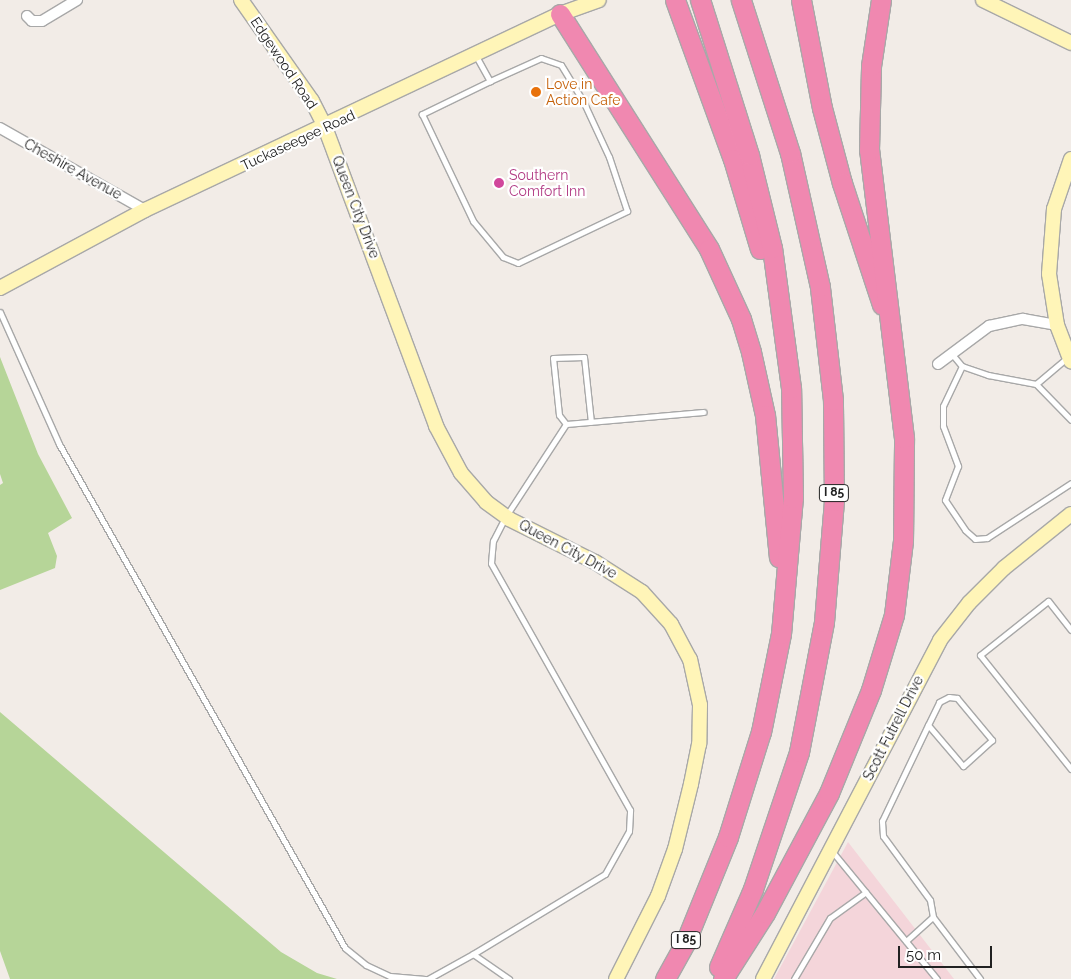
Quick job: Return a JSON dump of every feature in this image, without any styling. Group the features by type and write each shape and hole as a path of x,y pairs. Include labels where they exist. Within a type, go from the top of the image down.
{"highway":[{"path":"675,0 734,159 788,346"},
{"name":"I 85","path":"665,979 696,917 728,837 761,732 781,634 794,490 788,346 758,188 700,0"},
{"name":"I 85","path":"713,979 753,890 799,752 824,622 833,520 832,400 820,288 794,170 741,0"},
{"path":"800,0 842,183 894,345"},
{"path":"723,979 765,913 829,793 862,717 889,634 900,577 906,489 904,438 869,150 871,66 881,0"},
{"path":"560,14 709,249 740,319 759,383 771,462 781,634"}],"street":[{"path":"27,16 32,21 42,21 77,0"},
{"name":"Edgewood Road","path":"241,0 312,101 325,127"},
{"name":"Tuckaseegee Road","path":"0,288 145,210 325,127 560,14 599,0"},
{"path":"983,0 1071,43"},
{"name":"Queen City Drive","path":"325,127 436,426 450,455 471,487 506,516 595,562 642,592 671,624 694,676 700,704 698,744 675,849 646,923 616,979"},
{"name":"Cheshire Avenue","path":"0,128 145,210"},
{"path":"1070,359 1057,325 1049,274 1049,244 1054,209 1071,159"},
{"path":"938,364 989,326 1023,319 1057,325"},
{"name":"Scott Futrell Drive","path":"763,979 940,640 969,603 1004,568 1070,516"}],"lane":[{"path":"476,55 490,81"},
{"path":"541,58 561,65 583,101 609,157 626,211 518,263 503,257 472,221 422,114 490,81 541,58"},
{"path":"0,312 59,444 345,948 366,965 390,976 428,979 605,874 620,851 629,831 630,810 608,766 491,563 493,541 506,516 566,424"},
{"path":"951,353 962,366 1012,382 1036,384 1071,420"},
{"path":"566,424 559,415 553,358 584,357 590,422"},
{"path":"1036,384 1070,359"},
{"path":"962,366 943,406 943,426 958,466 945,500 965,530 975,539 987,538 1071,483"},
{"path":"566,424 703,412"},
{"path":"1071,630 1048,601 980,655 1071,769"},
{"path":"928,726 963,766 992,740 957,698 949,697 940,702 928,726 882,821 883,836 930,900 933,918 980,979"},
{"path":"831,850 937,979"},
{"path":"794,979 830,918 866,892"},
{"path":"906,941 933,918"},
{"path":"473,954 509,979"}],"shaded area":[{"path":"848,842 954,979 774,979"}],"green space":[{"path":"0,357 38,454 72,518 48,533 57,556 55,568 0,590 0,485 3,483 0,474"},
{"path":"0,712 281,952 317,973 337,979 10,979 0,951"}],"place":[{"name":"Love in Action Cafe","path":"536,92"},
{"name":"Southern Comfort Inn","path":"499,183"}]}
